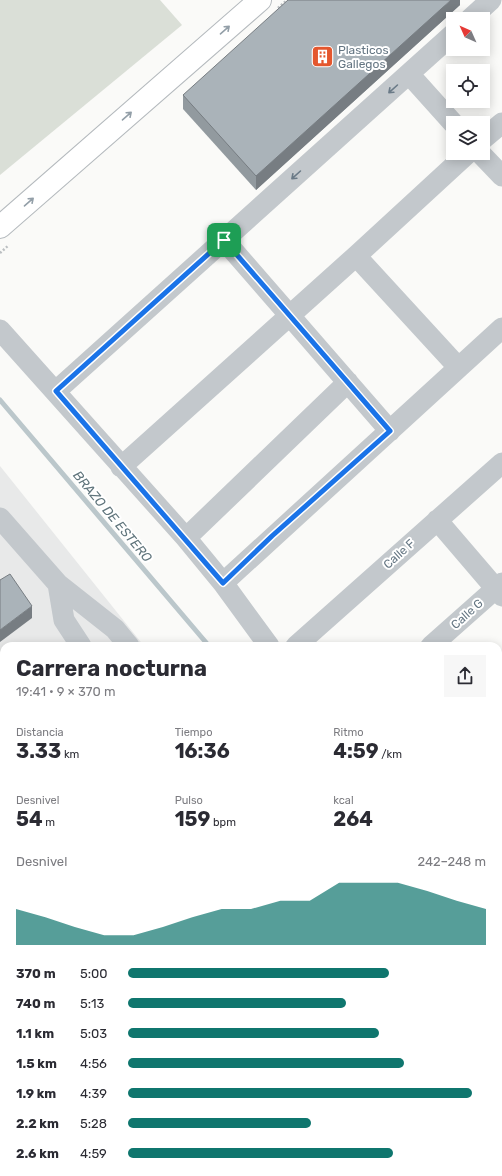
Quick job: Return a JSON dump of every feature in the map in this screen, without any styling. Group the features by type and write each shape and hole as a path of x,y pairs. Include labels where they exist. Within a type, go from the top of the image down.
{"main road":[{"path":"0,227 260,0"}],"street":[{"path":"478,12 491,0"},
{"path":"56,391 446,40"},
{"path":"409,74 447,116"},
{"path":"490,133 502,123"},
{"path":"121,467 460,160"},
{"path":"487,160 502,176"},
{"path":"224,240 390,431"},
{"path":"356,256 458,367"},
{"path":"223,583 272,536 390,431 502,328"},
{"path":"0,330 186,538 223,583 266,642"},
{"path":"186,538 348,382"},
{"name":"Calle F","path":"300,642 502,463"},
{"path":"0,518 58,584 115,629 126,642"},
{"path":"437,520 500,589"},
{"path":"58,584 64,620 78,642"},
{"name":"Calle G","path":"436,642 500,589"}],"shaded area":[{"path":"0,0 160,0 182,25 0,175"},
{"path":"0,466 141,642 0,642"}],"building":[{"name":"Plasticos Gallegos","path":"288,0 451,0 256,176 183,95"},
{"path":"10,574 32,606 0,630 0,580"}],"waterway":[{"name":"BRAZO DE ESTERO","path":"0,400 206,642"}],"place":[{"name":"Plasticos Gallegos","path":"322,57"}],"route":[{"path":"224,240 390,431 272,536 223,583 186,538 121,467 56,391 224,240"}]}
